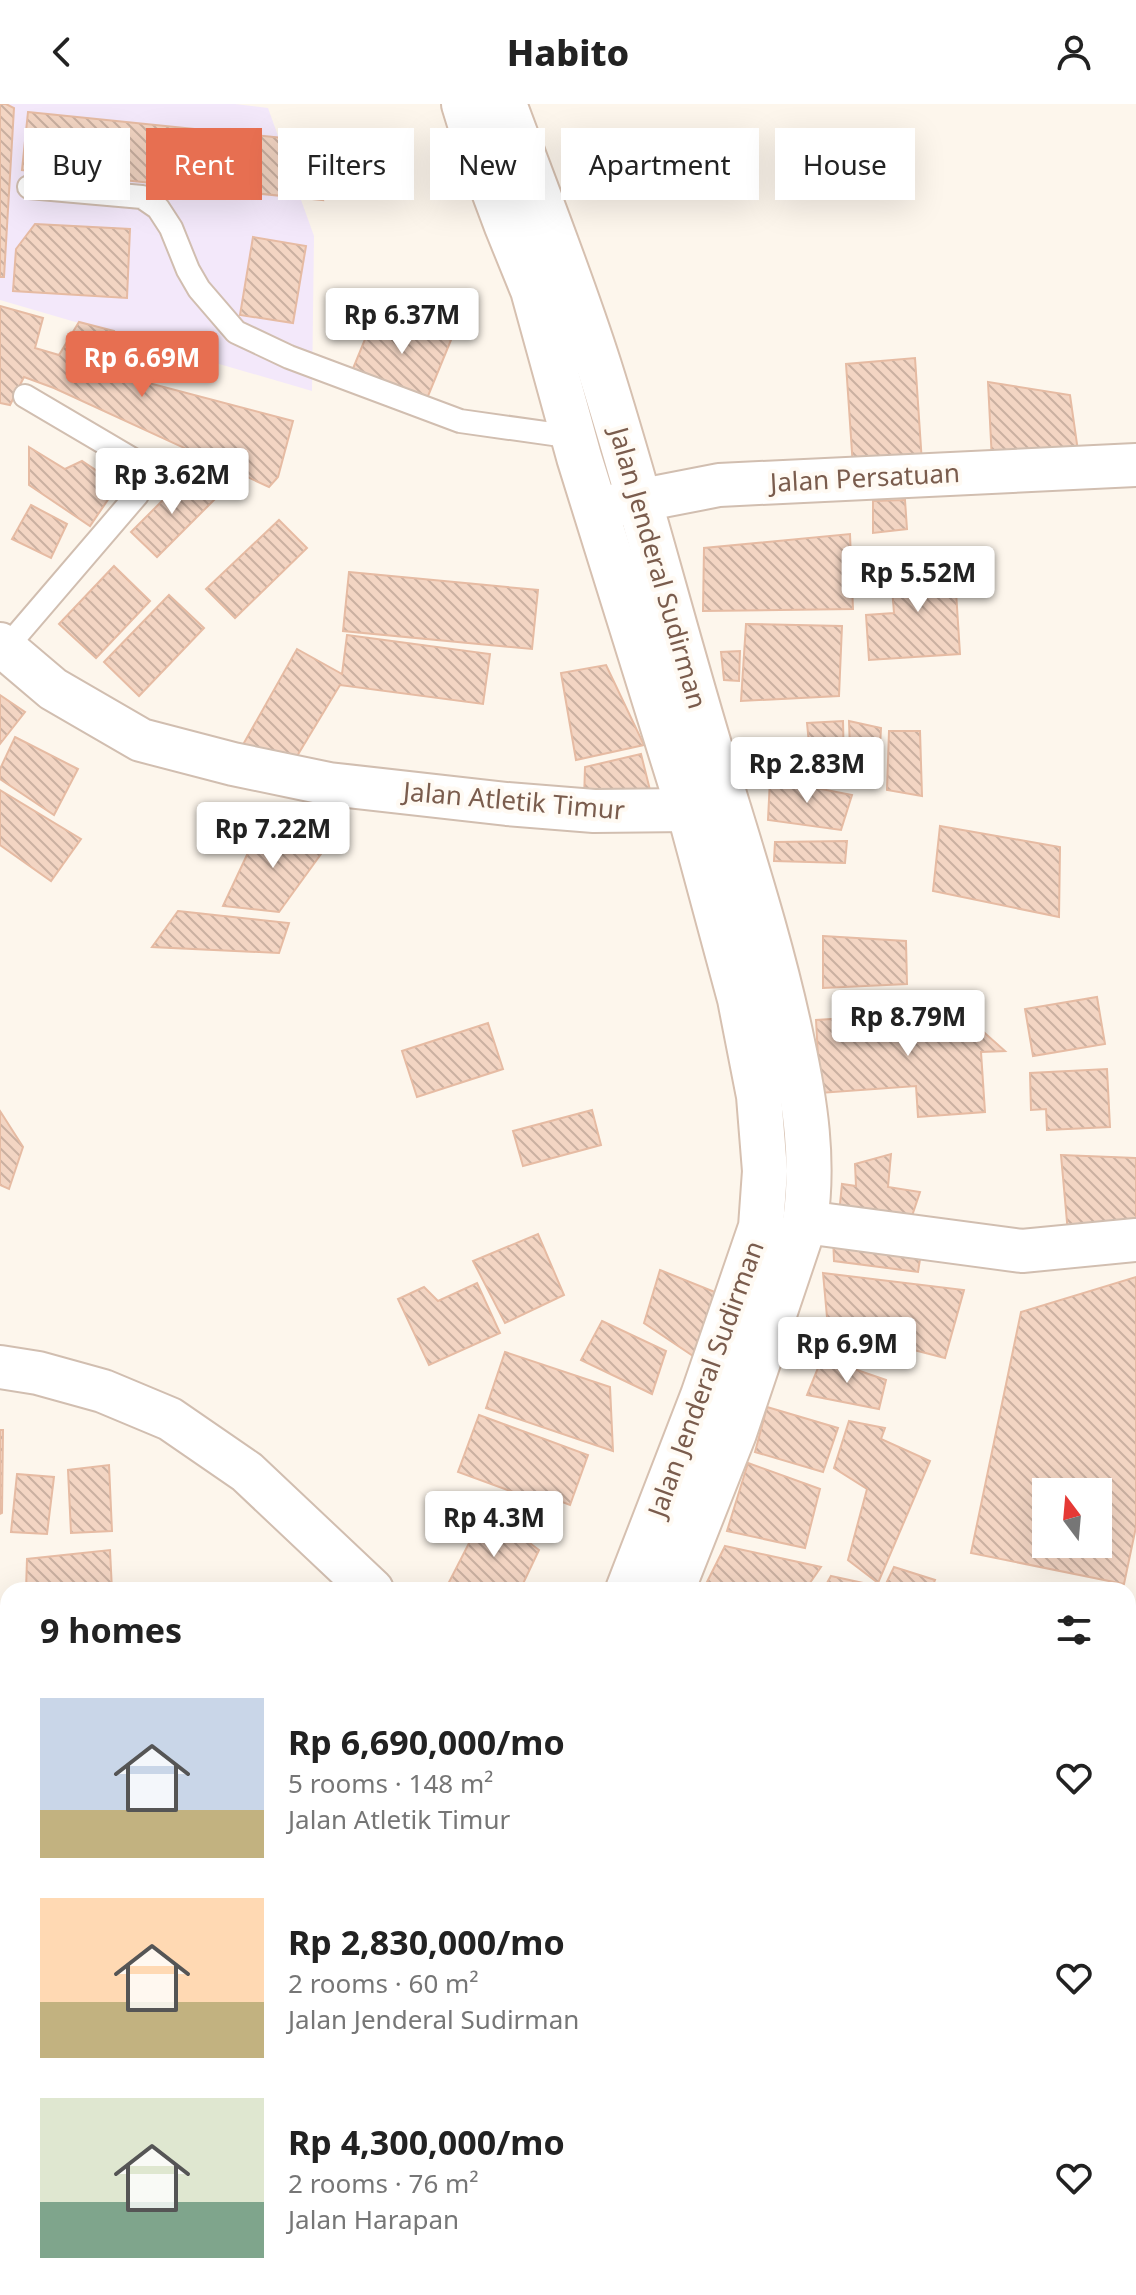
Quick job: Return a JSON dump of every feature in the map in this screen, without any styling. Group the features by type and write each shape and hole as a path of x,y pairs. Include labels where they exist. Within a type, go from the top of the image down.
{"main road":[{"name":"Jalan Jenderal Sudirman","path":"464,104 501,212 533,290 597,508 708,806 758,904 782,992 803,1095 809,1159 809,1199 805,1222 734,1433 675,1582"},
{"name":"Jalan Jenderal Sudirman","path":"504,104 599,364 639,500 708,806 759,1096 765,1171 761,1227 703,1396 631,1582"}],"street":[{"name":"Jalan Persatuan","path":"597,508 719,485 1136,465"},
{"name":"Jalan Atletik Timur","path":"3,647 53,689 141,740 233,764 329,784 507,804 594,811 708,806"},
{"path":"805,1222 1022,1251 1136,1240"},
{"path":"0,1367 38,1373 103,1391 170,1419 247,1472 364,1582"}],"lane":[{"path":"130,196 142,197 158,208 171,228 199,289 236,332 289,357 460,421 574,437"},
{"path":"3,647 137,495 144,481 142,465 25,396"}],"shaded area":[{"path":"0,104 235,104 268,108 278,136 278,200 301,200 314,236 312,391 0,300"}],"building":[{"path":"0,104 14,108 4,277 0,277"},
{"path":"28,112 185,128 146,128 146,182 130,181 130,128 26,128"},
{"path":"262,136 278,137 278,196 262,194"},
{"path":"35,224 130,229 127,298 13,291 16,249"},
{"path":"253,237 306,246 293,323 240,315"},
{"path":"0,306 43,318 35,348 59,355 79,322 114,331 103,371 293,421 278,477 269,487 24,377 10,405 0,403"},
{"path":"377,310 451,340 426,401 352,371"},
{"path":"915,358 922,463 853,467 846,364"},
{"path":"988,382 1070,395 1079,458 992,461"},
{"path":"29,447 65,469 82,461 118,485 90,526 29,485"},
{"path":"188,475 214,500 157,557 131,532"},
{"path":"905,500 907,529 873,533 873,501"},
{"path":"31,505 67,524 51,558 12,539"},
{"path":"279,520 307,548 235,618 206,589"},
{"path":"850,534 853,609 703,611 704,548"},
{"path":"954,560 960,654 869,660 866,615 894,613 890,563"},
{"path":"114,566 150,601 96,658 59,624"},
{"path":"349,572 538,590 532,649 343,631"},
{"path":"169,595 204,628 139,696 104,662"},
{"path":"746,624 842,626 839,696 741,701"},
{"path":"347,635 490,654 483,704 340,685 288,771 240,750 297,649 342,674"},
{"path":"740,651 739,681 724,680 721,652"},
{"path":"606,665 644,745 576,760 561,673"},
{"path":"0,695 25,712 0,744"},
{"path":"843,721 844,767 811,764 807,723"},
{"path":"849,721 881,728 878,783 851,779"},
{"path":"889,731 920,731 922,796 887,790"},
{"path":"15,737 78,769 54,815 0,779 0,769"},
{"path":"641,754 652,798 584,800 585,767"},
{"path":"770,779 852,795 841,830 768,820"},
{"path":"0,790 81,839 51,881 0,845"},
{"path":"940,826 1060,847 1059,917 933,891"},
{"path":"260,827 329,843 279,912 223,906"},
{"path":"847,841 845,863 774,861 775,842"},
{"path":"178,911 289,923 279,953 152,947"},
{"path":"823,936 906,941 907,984 823,988"},
{"path":"1097,997 1105,1044 1033,1056 1025,1009"},
{"path":"960,1011 1005,1051 981,1052 985,1112 918,1117 916,1086 820,1093 816,1020"},
{"path":"488,1023 503,1069 417,1097 402,1051"},
{"path":"1107,1069 1110,1127 1047,1130 1046,1109 1031,1110 1030,1073"},
{"path":"592,1110 601,1145 523,1166 513,1131"},
{"path":"0,1111 23,1147 9,1189 0,1185"},
{"path":"891,1154 888,1187 920,1192 910,1222 839,1214 842,1184 856,1186 855,1164"},
{"path":"1061,1155 1136,1158 1136,1233 1068,1233"},
{"path":"538,1234 564,1295 505,1323 473,1261"},
{"path":"833,1236 921,1253 918,1272 834,1261"},
{"path":"660,1270 715,1292 693,1356 644,1323"},
{"path":"823,1273 964,1290 945,1358 828,1328"},
{"path":"1136,1277 1136,1527 1124,1582 971,1553 1021,1312"},
{"path":"477,1283 500,1333 429,1365 398,1299 424,1287 438,1301"},
{"path":"602,1321 666,1351 652,1394 581,1360"},
{"path":"505,1352 610,1387 613,1451 486,1408"},
{"path":"822,1358 886,1380 879,1409 807,1395"},
{"path":"767,1407 838,1428 823,1472 755,1452"},
{"path":"479,1415 588,1455 570,1505 552,1498 549,1505 458,1472"},
{"path":"849,1421 885,1428 881,1439 930,1461 878,1582 848,1560 867,1489 834,1468"},
{"path":"0,1430 3,1430 0,1514"},
{"path":"748,1463 820,1489 805,1548 727,1531"},
{"path":"109,1465 112,1531 71,1533 68,1470"},
{"path":"17,1474 54,1477 47,1534 11,1532"},
{"path":"486,1510 539,1550 524,1582 449,1582"},
{"path":"725,1546 821,1567 811,1582 707,1582"},
{"path":"110,1550 112,1582 26,1582 27,1559"},
{"path":"894,1567 935,1580 934,1582 887,1582"},
{"path":"831,1576 859,1582 828,1582"}]}
